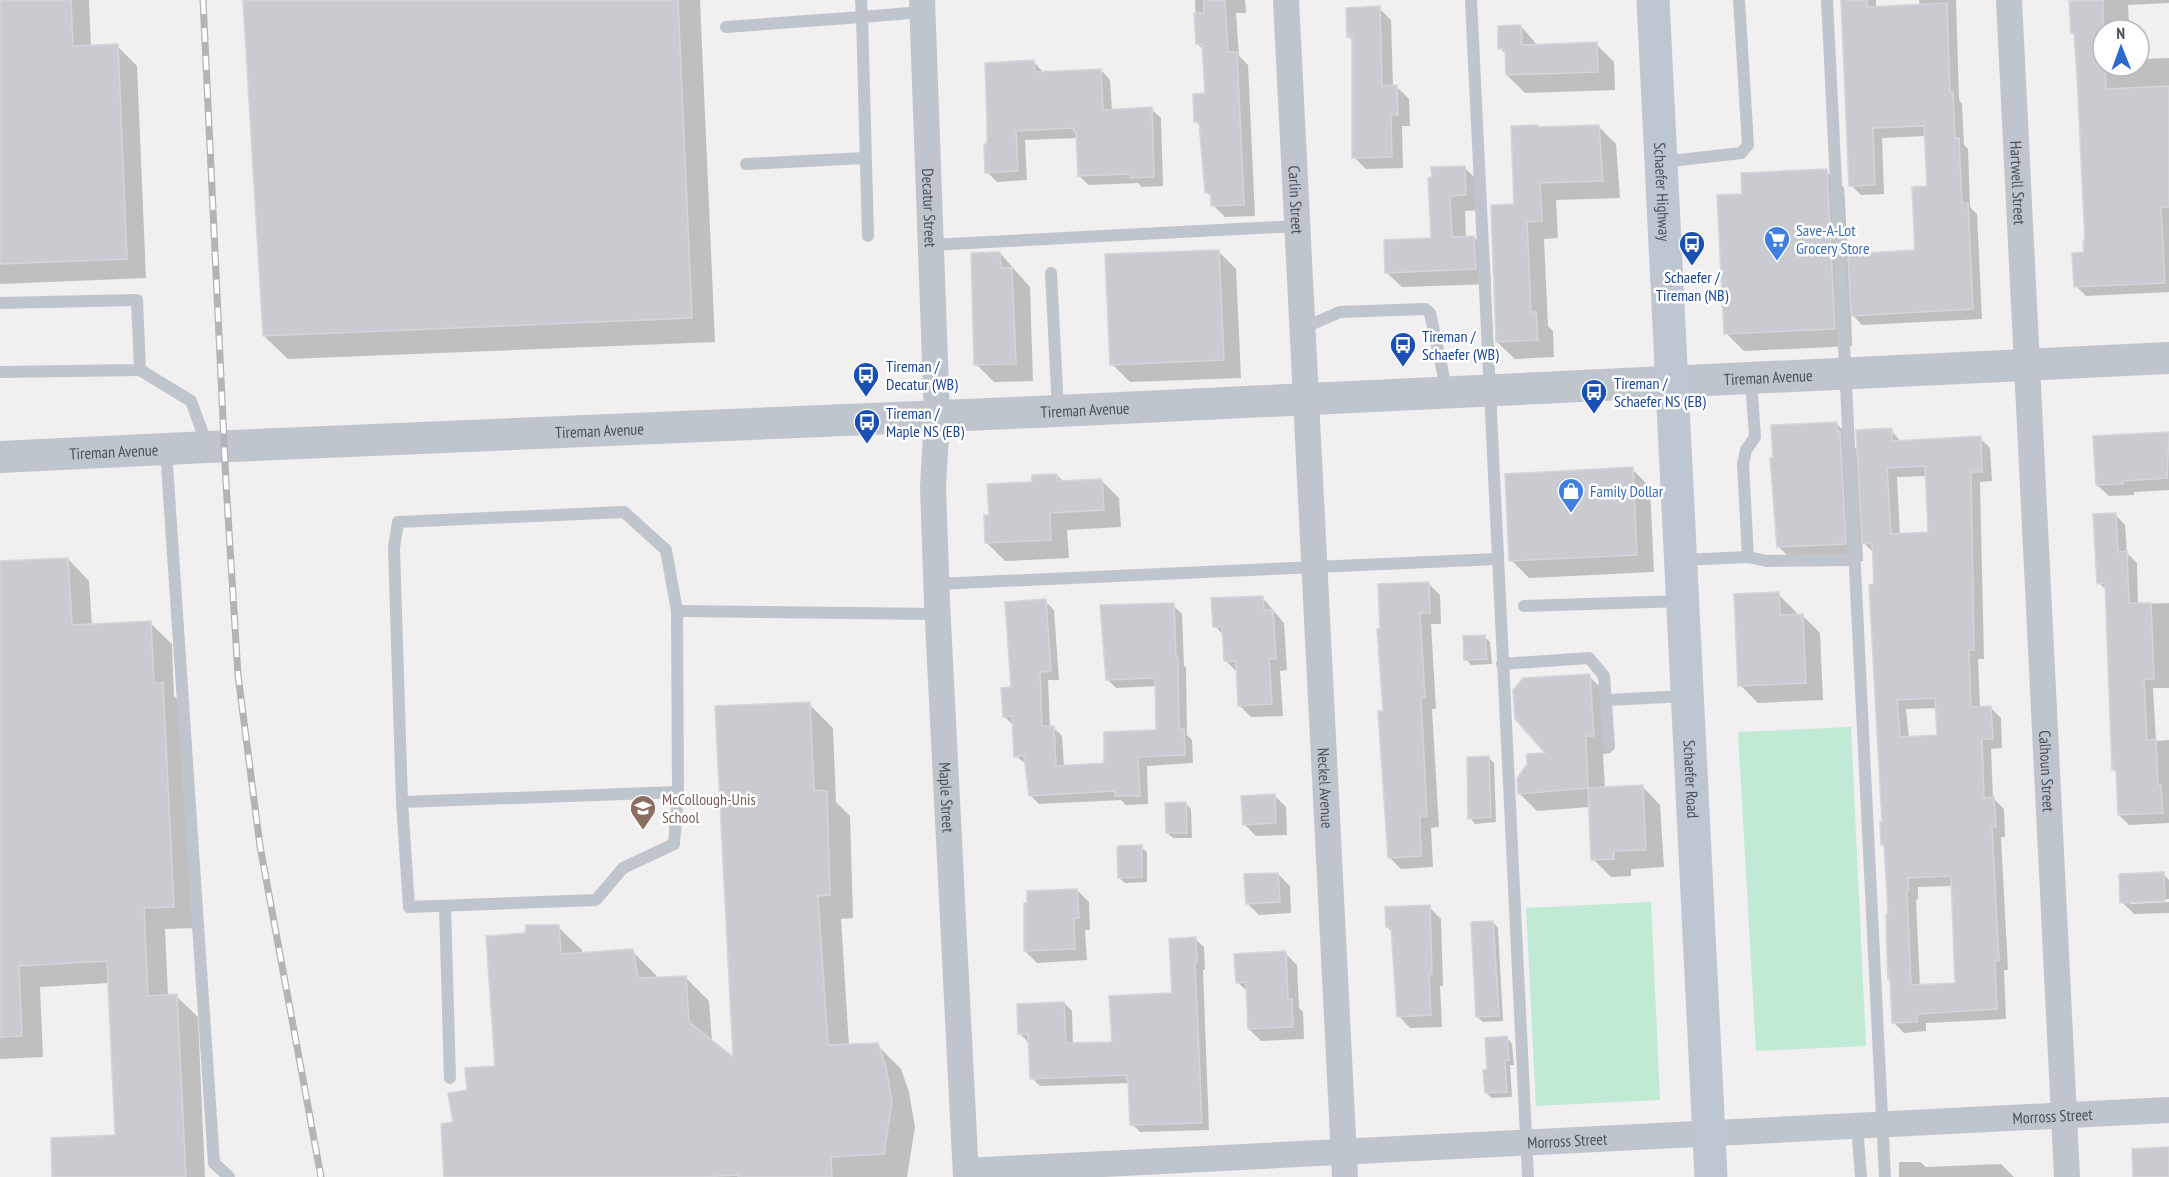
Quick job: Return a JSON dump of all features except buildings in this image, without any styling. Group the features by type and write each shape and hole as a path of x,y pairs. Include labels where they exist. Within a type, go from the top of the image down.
{"main road":[{"name":"Schaefer Highway","path":"1653,0 1671,382"},
{"name":"Schaefer Road","path":"1671,382 1711,1177"}],"street":[{"name":"Carlin Street","path":"1287,0 1307,399"},
{"name":"Hartwell Street","path":"2009,0 2028,365"},
{"name":"Decatur Street","path":"922,6 937,417"},
{"name":"Tireman Avenue","path":"0,458 207,447 937,417 2169,358"},
{"name":"Calhoun Street","path":"2028,365 2067,1177"},
{"name":"Neckel Avenue","path":"1307,399 1346,1177"},
{"name":"Maple Street","path":"937,417 933,487 936,584 966,1174"},
{"name":"Morross Street","path":"966,1174 1526,1142 2169,1110"}],"lane":[{"path":"861,0 868,236"},
{"path":"1471,0 1528,1177"},
{"path":"1661,162 1741,153 1748,145 1739,0"},
{"path":"1827,0 1886,1177"},
{"path":"726,27 862,17 922,6"},
{"path":"746,164 864,158"},
{"path":"931,245 1298,225"},
{"path":"1051,273 1058,411"},
{"path":"0,303 137,300 140,370"},
{"path":"1303,328 1340,312 1425,309 1430,313 1447,393"},
{"path":"0,372 140,370 191,401 207,447"},
{"path":"1748,557 1743,464 1746,450 1755,436 1751,379"},
{"path":"166,449 214,1163 229,1177"},
{"path":"624,512 666,550 677,610 678,792 674,844 623,867 596,900 409,908 402,802 394,548 398,522 624,512"},
{"path":"1680,560 1748,557 1767,561 1854,560"},
{"path":"936,584 1497,559"},
{"path":"1524,606 1682,601"},
{"path":"677,610 938,614"},
{"path":"1502,664 1589,658 1604,676 1609,746"},
{"path":"1607,700 1687,696"},
{"path":"402,802 678,792"},
{"path":"445,906 450,1078"},
{"path":"1857,1125 1861,1177"}],"green space":[{"path":"1851,727 1866,1046 1756,1051 1738,732"},
{"path":"1651,902 1660,1100 1536,1106 1526,908"}],"railway":[{"path":"203,0 226,483 238,675 260,846 321,1177"}],"place":[{"name":"Save-A-Lot Grocery Store","path":"1777,262"},
{"name":"Schaefer / Tireman (NB)","path":"1692,267"},
{"name":"Tireman / Schaefer (WB)","path":"1403,368"},
{"name":"Tireman / Decatur (WB)","path":"866,398"},
{"name":"Tireman / Schaefer NS (EB)","path":"1594,415"},
{"name":"Tireman / Maple NS (EB)","path":"867,445"},
{"name":"Family Dollar","path":"1571,514"},
{"name":"McCollough-Unis School","path":"643,831"}]}
